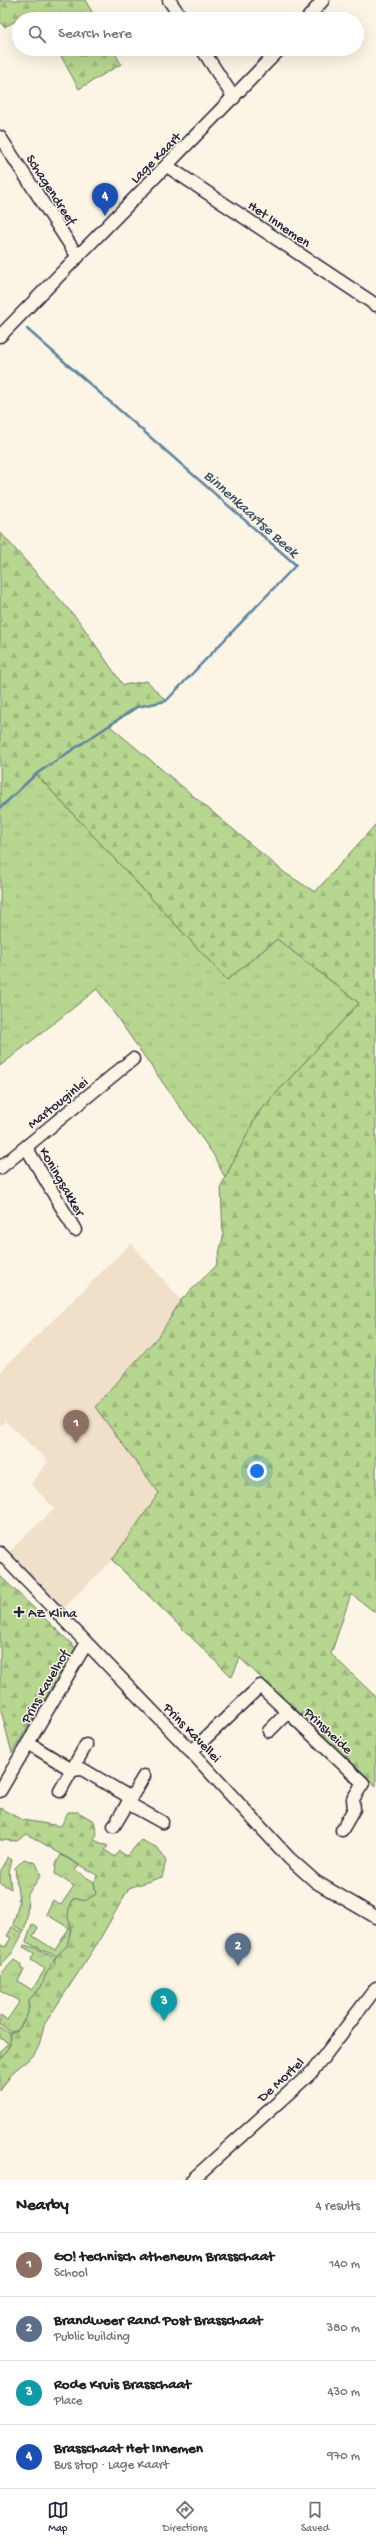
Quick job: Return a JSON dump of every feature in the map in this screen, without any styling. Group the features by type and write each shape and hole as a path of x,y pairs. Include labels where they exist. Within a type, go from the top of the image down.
{"street":[{"path":"169,0 177,12"},
{"path":"313,12 323,0"},
{"path":"207,56 234,98"},
{"name":"Lage Kaart","path":"0,336 273,56"},
{"name":"Schagendreef","path":"0,137 78,257"},
{"name":"Het Innemen","path":"167,166 376,305"},
{"name":"Martouginlei","path":"0,1168 133,1058"},
{"name":"Koningsakker","path":"26,1147 75,1230"},
{"name":"Prins Kavellei","path":"0,1553 191,1752 289,1858 316,1882 376,1918"},
{"name":"Prins Kavelhof","path":"0,1791 86,1644"},
{"name":"Prinsheide","path":"191,1752 260,1686 363,1783 354,1799 354,1809 342,1830"},
{"name":"Prinsheide","path":"269,1731 288,1712"},
{"name":"Prins Kavelhof","path":"28,1743 72,1770 82,1769 126,1795 133,1806 162,1822"},
{"path":"60,1791 86,1744"},
{"path":"114,1826 144,1776"},
{"name":"De Mortel","path":"192,2180 313,2071 376,1988"}],"shaded area":[{"path":"131,1243 181,1300 161,1333 95,1407 159,1493 112,1560 62,1610 9,1552 54,1508 31,1484 48,1461 5,1421 0,1426 0,1372"}],"green space":[{"path":"0,0 85,0 92,12 12,12 12,23 4,27 0,21"},
{"path":"61,56 117,56 121,64 79,89"},
{"path":"0,532 79,621 123,685 147,681 166,701 137,707 110,726 285,873 315,892 376,824 376,1613 351,1594 331,1654 376,1697 376,1786 240,1658 232,1677 112,1560 159,1493 95,1407 161,1333 181,1300 216,1266 223,1237 221,1186 258,1113 359,1003 277,939 227,980 36,774 0,808"},
{"path":"36,774 227,980 277,939 359,1003 258,1113 225,1178 213,1154 97,989 0,1066 0,808"},
{"path":"0,1576 76,1648 12,1753 0,1707"},
{"path":"0,1808 22,1820 61,1826 68,1812 78,1812 94,1821 97,1834 94,1840 108,1846 105,1850 115,1857 119,1851 127,1856 141,1840 158,1848 166,1861 162,1877 129,1888 97,1944 44,2025 39,2046 34,2055 13,2072 0,2091 0,2059 10,2045 10,2033 18,2030 24,2022 28,2013 29,2000 41,1987 47,1972 54,1966 56,1956 67,1946 71,1930 68,1917 69,1909 73,1899 78,1898 85,1901 96,1894 94,1882 98,1876 27,1834 17,1841 0,1840"},
{"path":"61,1855 79,1865 75,1870 94,1882 96,1894 85,1901 78,1898 73,1899 67,1946 63,1952 56,1956 26,1942 32,1924 38,1928 33,1936 55,1950 69,1928 46,1914 53,1900 61,1905 74,1886 55,1874 56,1864"},
{"path":"8,1857 12,1860 9,1871 11,1889 0,1883 0,1870"},
{"path":"24,1859 36,1863 41,1875 28,1894 27,1917 24,1931 13,1925 19,1902 15,1868"},
{"path":"12,1927 23,1933 12,1953 0,1966 0,1947 1,1945 5,1947 11,1938 7,1936"},
{"path":"24,1945 36,1948 55,1958 41,1987 29,2000 28,2013 18,2030 12,2032 0,2025 0,2016 7,2020 20,2001 0,1990 0,1975 14,1960 22,1965 20,1968 24,1970 18,1981 32,1990 45,1969 31,1960 34,1953 23,1947"},
{"path":"0,2028 10,2033 11,2040 0,2059 0,2051 8,2043 0,2038"}],"waterway":[{"name":"Binnenkaartse Beek","path":"0,808 36,774 137,707 166,701 296,565 27,329"}],"place":[{"name":"Brasschaat Het Innemen","path":"105,216"},
{"name":"GO! technisch atheneum Brasschaat","path":"76,1443"},
{"name":"AZ Klina","path":"19,1612"},
{"name":"Brandweer Rand Post Brasschaat","path":"238,1966"},
{"name":"Rode Kruis Brasschaat","path":"164,2021"}]}
